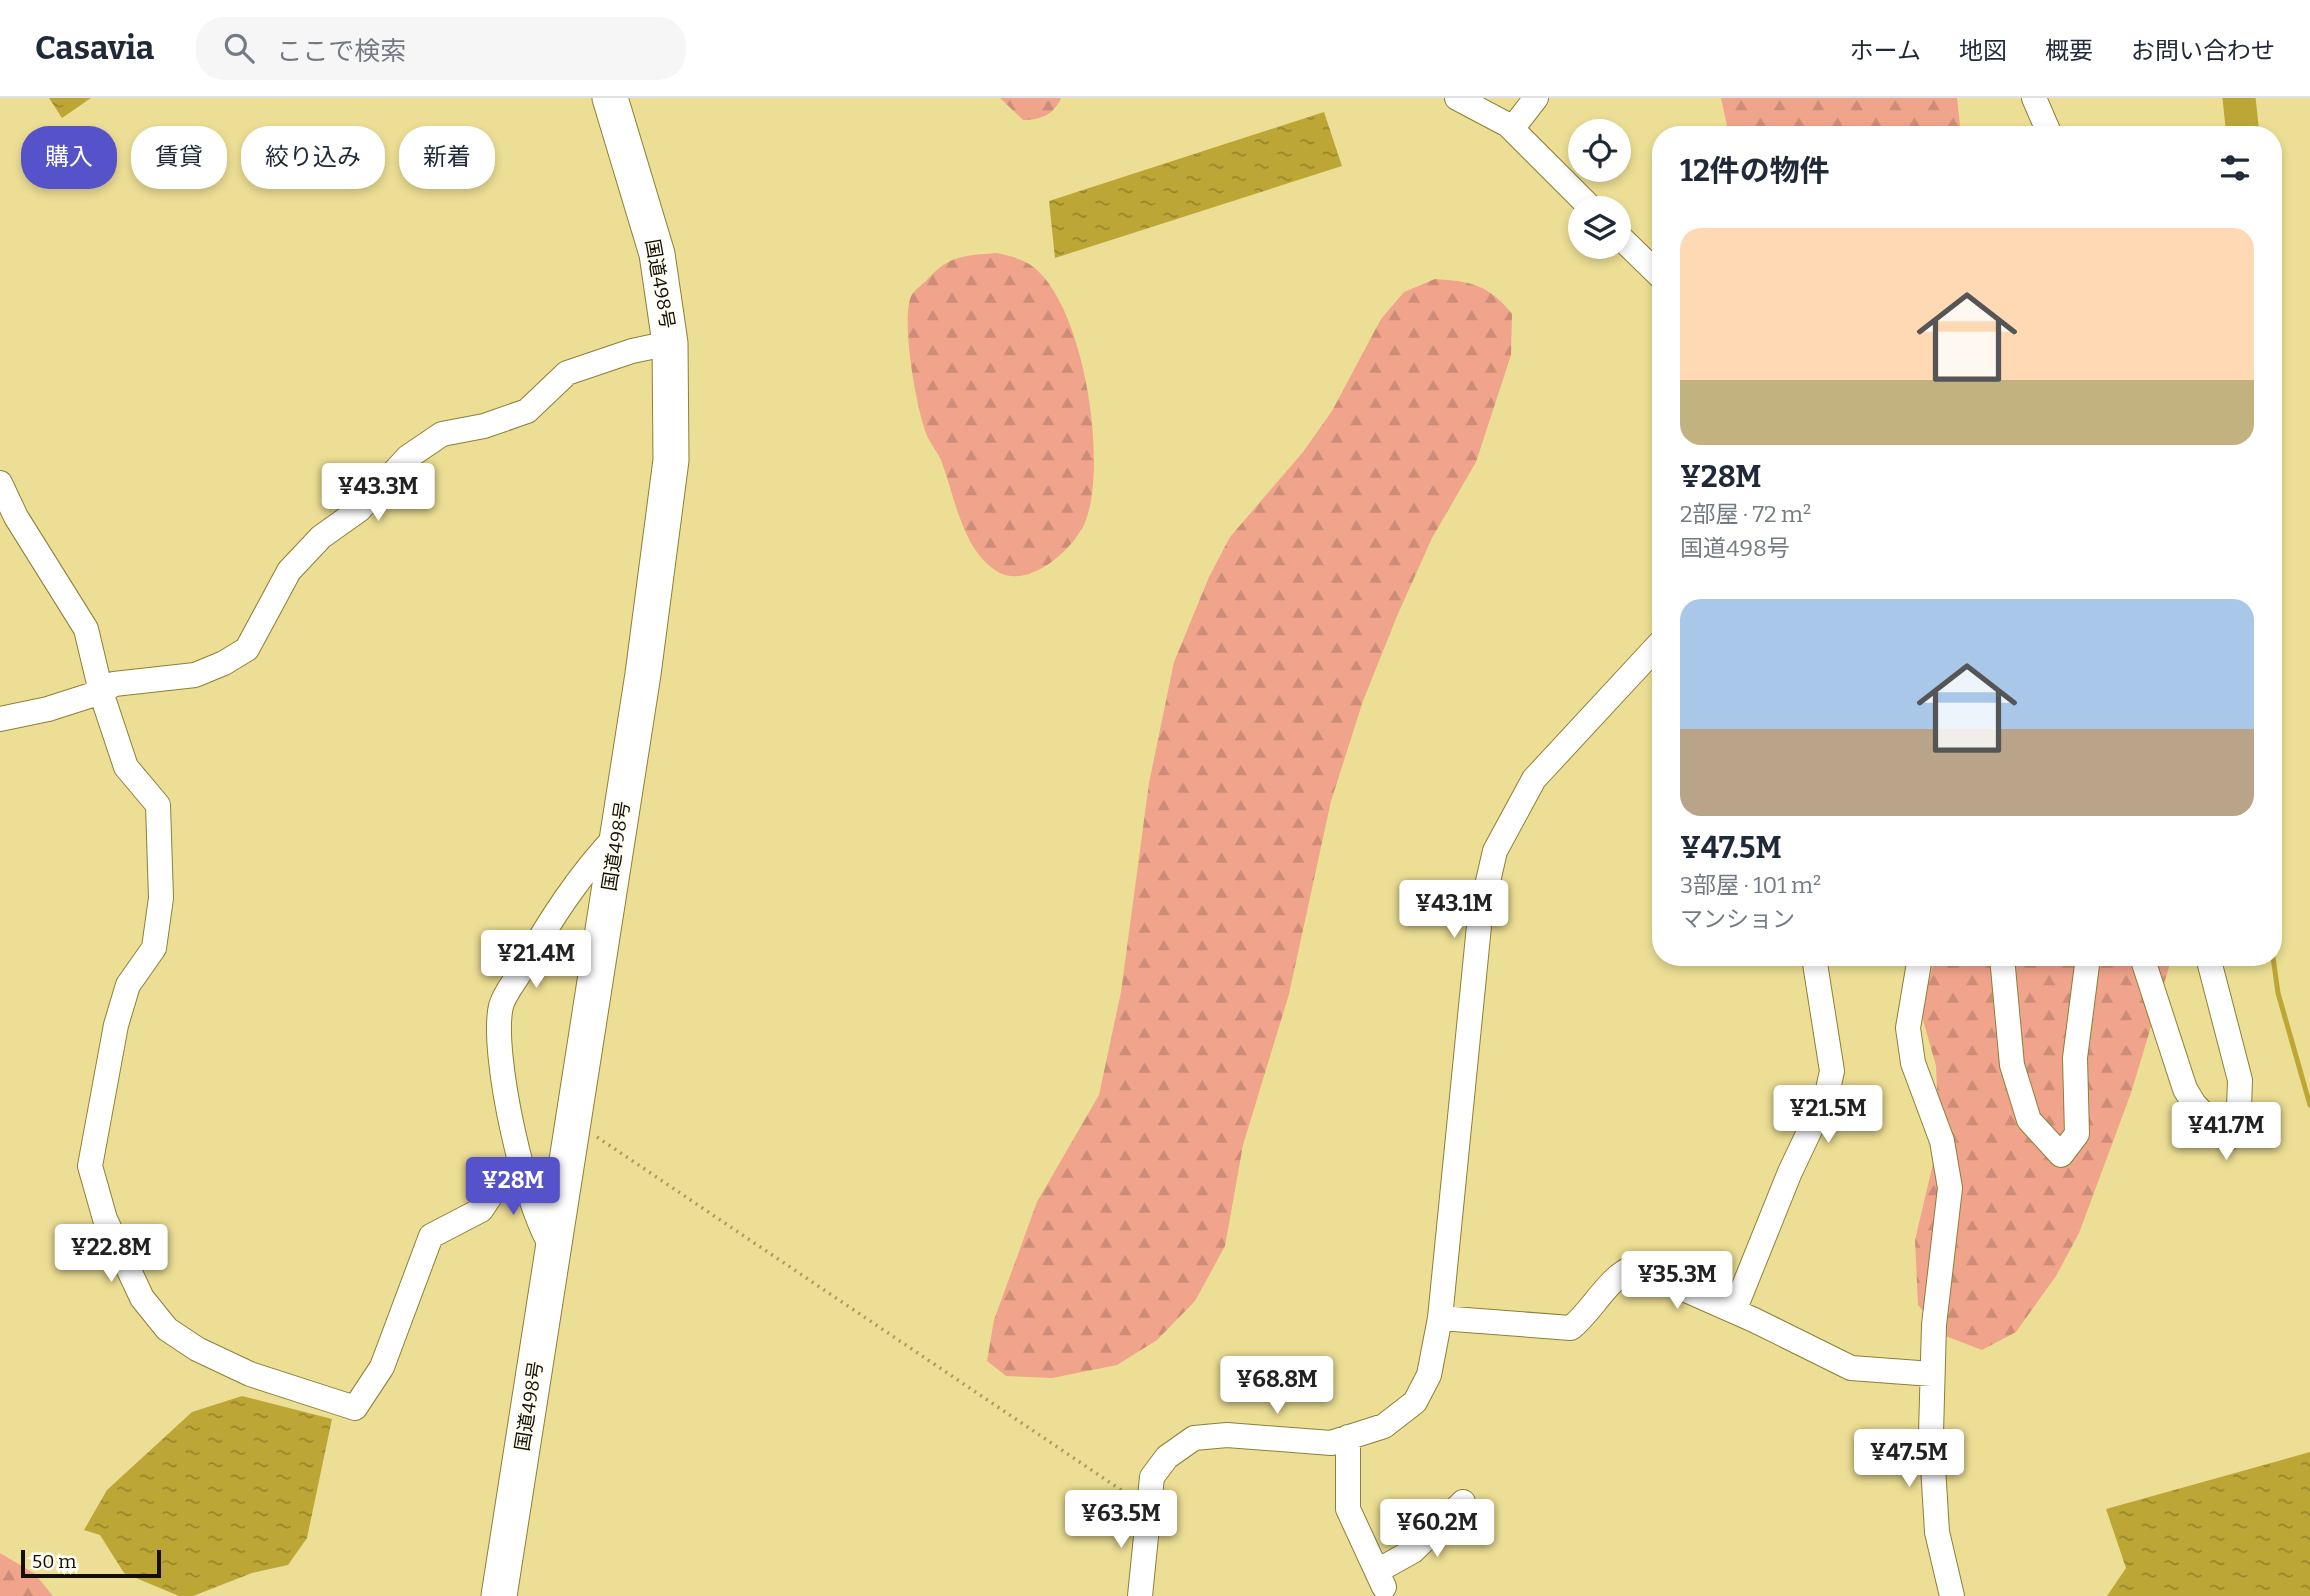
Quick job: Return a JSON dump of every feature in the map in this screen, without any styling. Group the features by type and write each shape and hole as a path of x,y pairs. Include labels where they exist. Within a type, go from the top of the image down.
{"highway":[{"name":"国道498号","path":"499,1596 643,674 671,460 670,343 657,254 610,98"}],"street":[{"path":"1457,98 1512,130 1579,196"},
{"path":"1512,130 1535,98"},
{"path":"2034,98 2046,126"},
{"path":"1631,248 1652,268"},
{"path":"0,719 48,709 101,692 114,684 195,675 225,663 247,649 289,571 321,537 359,510 408,457 442,434 484,426 527,411 567,373 632,351 670,343"},
{"path":"0,483 8,523 86,629 101,692 127,767 158,805 161,898 154,948 128,985 116,1025 90,1166 105,1219 142,1297 167,1329 197,1349 250,1374 355,1408 382,1367 431,1236 481,1210 505,1174 520,1162"},
{"path":"1139,1596 1152,1477 1167,1457 1194,1438 1227,1436 1331,1443 1384,1426 1415,1402 1429,1375 1440,1318 1480,916 1495,850 1534,779 1652,652"},
{"path":"554,1250 537,1220 520,1162 501,1057 501,1006 547,924 582,872 618,834"},
{"path":"1734,1311 1790,1172 1827,1094 1832,1071 1815,966"},
{"path":"1918,966 1908,1028 1913,1063 1942,1141 1950,1188 1934,1325 1931,1480 1937,1532 1951,1596"},
{"path":"2003,966 2012,1065 2029,1120 2061,1155 2077,1134 2075,1058 2087,966"},
{"path":"2145,966 2185,1089 2194,1104 2227,1139 2239,1108 2240,1080 2210,966"},
{"path":"1440,1318 1571,1328 1590,1313 1619,1272 1634,1267 1734,1311 1851,1368 1932,1374"},
{"path":"1348,1437 1348,1509 1380,1579 1463,1502"}],"path":[{"path":"575,1122 1149,1509"}],"green space":[{"path":"1000,98 1061,98 1046,115 1023,120"},
{"path":"1721,98 1957,98 1960,126 1727,126"},
{"path":"996,253 1029,264 1039,272 1055,293 1069,321 1088,391 1094,463 1092,494 1086,520 1073,542 1037,571 1011,576 998,572 986,562 976,550 961,522 941,460 927,436 922,420 914,385 908,325 911,296 934,272 957,258"},
{"path":"1435,279 1478,286 1504,304 1512,314 1511,355 1476,462 1432,538 1363,701 1331,801 1289,994 1243,1145 1225,1246 1195,1301 1157,1340 1117,1365 1052,1378 1006,1376 987,1361 994,1320 1037,1202 1099,1095 1121,992 1149,783 1174,662 1209,577 1230,537 1303,452 1332,411 1381,319 1404,292"},
{"path":"1933,966 2169,966 2131,1093 2079,1233 2056,1276 2016,1332 1982,1350 1943,1335 1918,1305 1915,1240 1939,1138 1936,1066 1921,1013"},
{"path":"0,1553 35,1574 53,1596 0,1596"}],"water":[{"path":"49,98 91,98 62,118"},
{"path":"1324,112 1342,166 1055,258 1049,201"},
{"path":"242,1396 332,1419 307,1538 288,1565 252,1573 193,1596 179,1596 124,1573 100,1535 84,1530 107,1490 192,1412"},
{"path":"2310,1452 2310,1596 2107,1596 2126,1568 2106,1509"}],"waterway":[{"path":"2239,98 2242,126"},
{"path":"2274,966 2278,993 2310,1105"}]}
